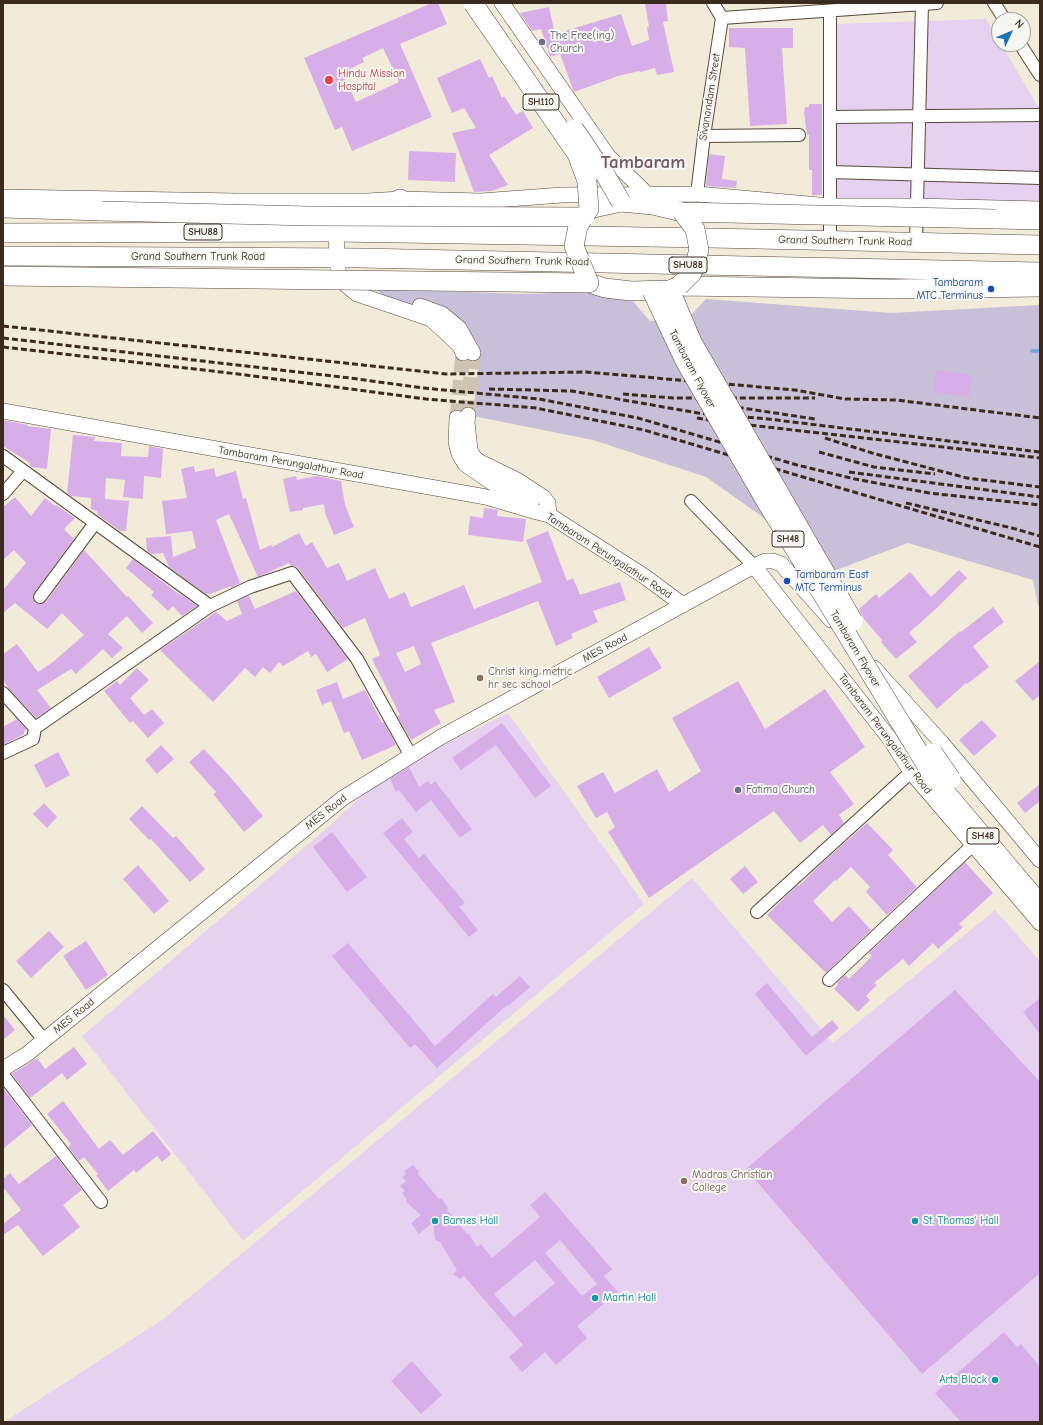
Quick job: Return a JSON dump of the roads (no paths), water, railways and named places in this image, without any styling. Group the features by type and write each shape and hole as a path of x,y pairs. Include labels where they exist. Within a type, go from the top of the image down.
{"main road":[{"name":"SH110","path":"473,3 577,154 586,181 587,213"},
{"name":"SH110","path":"487,3 591,153 621,202"},
{"path":"400,199 403,233"},
{"path":"3,208 309,216 587,213 621,202 653,205 682,212 1040,220"},
{"path":"667,289 692,273 699,250 695,229 682,212"},
{"path":"587,213 578,226 574,246 589,283"},
{"name":"Grand Southern Trunk Road","path":"3,233 336,232 1040,246"},
{"name":"Grand Southern Trunk Road","path":"3,256 360,258 1040,272"},
{"path":"3,276 589,283 605,288 631,292 667,289 892,289 1040,287"},
{"name":"Tambaram Flyover","path":"667,289 692,342 909,718 951,779 1037,890"}],"street":[{"path":"502,3 608,156 648,195"},
{"path":"713,3 722,18 937,3"},
{"path":"994,3 1000,12"},
{"path":"916,243 918,115 922,4"},
{"path":"830,11 830,241"},
{"name":"Sivanandam Street","path":"697,194 704,136 722,18"},
{"path":"1029,52 1036,59 1040,75"},
{"path":"830,117 1040,115"},
{"path":"704,136 800,135"},
{"path":"830,172 1040,178"},
{"path":"3,197 252,201 368,201 400,199 481,201 562,195 697,194 830,206 916,206 1040,209"},
{"path":"336,232 337,258 340,279 357,294 431,319 468,353 459,328 442,314 431,309 368,289 364,285 360,258"},
{"name":"Tambaram Perungalathur Road","path":"3,411 486,498 543,513 644,576 683,605 754,566 890,739 912,772 1040,923"},
{"path":"463,416 456,442 459,454 465,464 491,482 530,502 543,513"},
{"path":"3,456 210,606"},
{"path":"3,494 23,471"},
{"path":"691,501 754,566 765,561 773,560 781,564 941,742 1040,860"},
{"path":"40,597 95,524"},
{"path":"3,753 33,739 35,728 210,606 250,587 292,573 357,658 411,756"},
{"name":"MES Road","path":"3,1069 27,1054 342,798 441,736 683,605"},
{"path":"3,693 35,728"},
{"path":"757,912 912,772"},
{"path":"829,980 974,844"},
{"path":"3,990 44,1040"},
{"path":"3,1075 101,1202"}],"waterway":[{"path":"1032,351 1040,351"}],"tunnel":[{"path":"457,418 463,353"},
{"path":"468,415 473,354"}],"railway":[{"path":"3,326 446,374 586,372 795,390 845,399 896,400 1040,418"},
{"path":"3,338 350,378 423,388 539,399 638,418 797,465 855,479 929,493 1040,505"},
{"path":"3,347 238,374 426,399 536,408 644,430 1040,547"},
{"path":"489,389 572,391 698,413 768,419 1040,452"},
{"path":"623,394 673,398 815,398"},
{"path":"702,402 815,419"},
{"path":"697,418 1040,458"},
{"path":"825,438 872,453 967,478 1040,487"},
{"path":"819,452 874,467 935,474"},
{"path":"849,472 1040,497"},
{"path":"906,503 1040,536"}],"place":[{"name":"The Free(ing) Church","path":"542,42"},
{"name":"Hindu Mission Hospital","path":"329,80"},
{"name":"Tambaram MTC Terminus","path":"991,289"},
{"name":"Tambaram East MTC Terminus","path":"787,581"},
{"name":"Christ king metric hr sec school","path":"480,678"},
{"name":"Fatima Church","path":"738,790"},
{"name":"Madras Christian College","path":"684,1181"},
{"name":"Barnes Hall","path":"435,1221"},
{"name":"St. Thomas' Hall","path":"915,1221"},
{"name":"Martin Hall","path":"595,1298"},
{"name":"Arts Block","path":"995,1380"}],"district":[{"name":"Tambaram","path":"643,163"}]}
